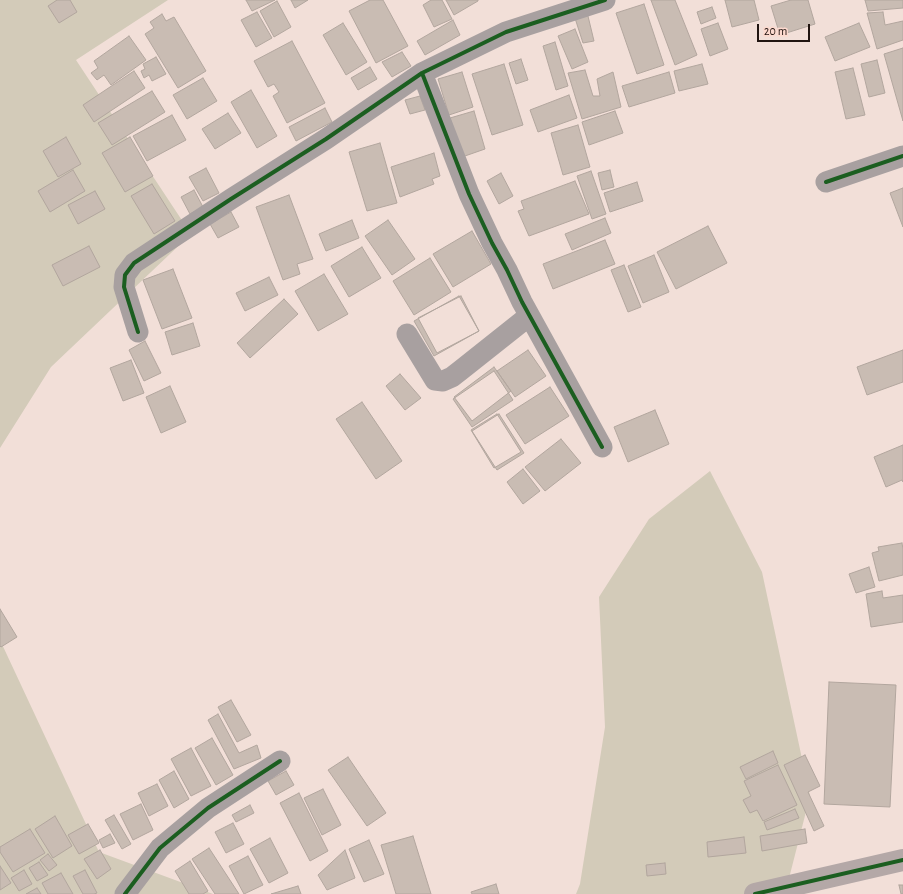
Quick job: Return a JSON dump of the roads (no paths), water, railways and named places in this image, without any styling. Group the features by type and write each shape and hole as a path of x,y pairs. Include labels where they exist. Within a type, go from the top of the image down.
{"street":[{"path":"138,332 124,287 125,275 134,263 230,199 331,135 422,73 506,32 605,0"},
{"path":"422,73 469,194 529,316 602,447"},
{"path":"826,182 903,156"},
{"path":"407,334 436,380 443,381 461,370 529,316"},
{"path":"125,894 160,848 208,808 280,761"},
{"path":"755,894 903,860"}]}
